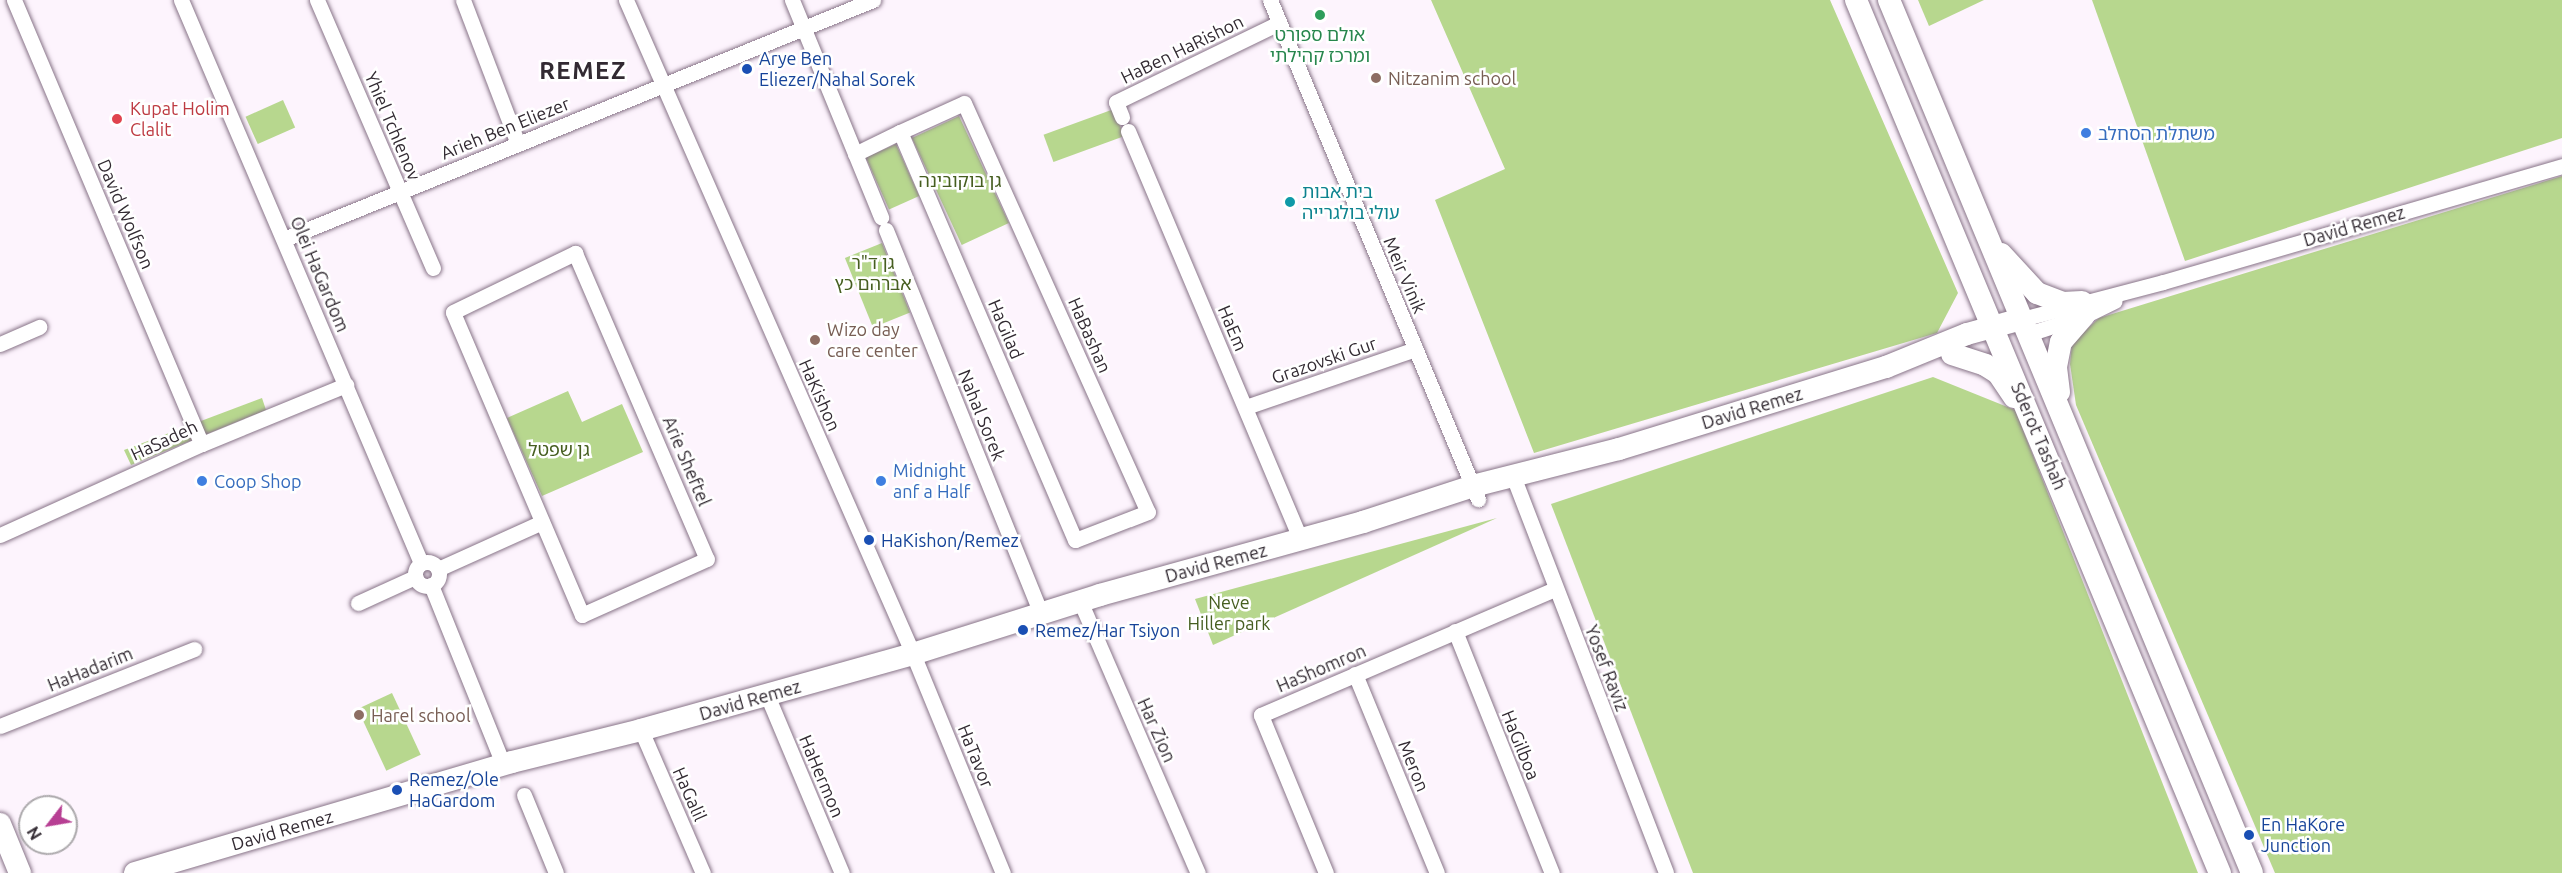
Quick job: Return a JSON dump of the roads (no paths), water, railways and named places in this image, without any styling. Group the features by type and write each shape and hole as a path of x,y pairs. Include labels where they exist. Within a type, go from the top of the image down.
{"main road":[{"name":"Sderot Tashah","path":"1856,0 2220,873"},
{"name":"Sderot Tashah","path":"1889,0 2253,873"},
{"path":"1991,243 2037,293 2083,309 2061,342 2056,367 2061,414"},
{"path":"1968,334 1977,310 1972,275"},
{"name":"David Remez","path":"145,872 503,764 641,730 767,695 1364,522 1516,482 1619,448 1886,368 1952,354 1996,334 2025,327"},
{"name":"David Remez","path":"1886,368 1968,334 1996,334"},
{"path":"1952,354 1973,359 1998,374 2037,430"},
{"path":"0,824 20,873"}],"street":[{"name":"David Wolfson","path":"14,0 202,444"},
{"name":"Olei HaGardom","path":"181,0 346,385 418,570"},
{"name":"Yhiel Tchlenov","path":"317,0 433,268"},
{"path":"463,0 518,144"},
{"name":"HaKishon","path":"626,0 913,654"},
{"name":"Nahal Sorek","path":"792,0 1041,614"},
{"name":"Arieh Ben Eliezer","path":"284,239 873,0"},
{"name":"Meir Vinik","path":"1270,0 1475,493"},
{"name":"HaBen HaRishon","path":"1125,124 1116,102 1279,23"},
{"name":"HaBashan","path":"900,132 964,103 1148,512 1075,540"},
{"name":"HaEm","path":"1125,124 1301,540"},
{"path":"855,153 900,132"},
{"name":"HaGilad","path":"900,132 1075,540"},
{"name":"David Remez","path":"2025,327 2146,287 2562,166"},
{"name":"Arie Sheftel","path":"575,254 707,559 582,615 542,522 453,312 575,254"},
{"path":"0,344 39,327"},
{"name":"Grazovski Gur","path":"1246,407 1415,349"},
{"name":"HaSadeh","path":"0,534 202,444 346,385"},
{"name":"Yosef Raviz","path":"1516,482 1555,589 1666,873"},
{"path":"438,569 542,522"},
{"path":"358,603 429,562 438,569"},
{"path":"431,585 438,577 438,569"},
{"path":"418,570 420,584 431,585"},
{"path":"431,585 503,764"},
{"name":"HaShomron","path":"1326,873 1261,715 1555,589"},
{"name":"Har Zion","path":"1081,603 1198,873"},
{"name":"HaGilboa","path":"1455,632 1552,873"},
{"name":"HaHadarim","path":"0,726 194,649"},
{"name":"HaTavor","path":"913,654 1003,873"},
{"name":"Meron","path":"1355,674 1437,873"},
{"name":"HaHermon","path":"767,695 842,873"},
{"name":"HaGalil","path":"641,730 703,873"},
{"path":"524,795 556,873"}],"place":[{"name":"אולם ספורט ומרכז קהילתי","path":"1320,15"},
{"name":"Arye Ben Eliezer/Nahal Sorek","path":"747,69"},
{"name":"Nitzanim school","path":"1376,78"},
{"name":"Kupat Holim Clalit","path":"117,119"},
{"name":"משתלת הסחלב","path":"2086,133"},
{"name":"בית אבות עולי בולגרייה","path":"1290,202"},
{"name":"Wizo day care center","path":"815,340"},
{"name":"Coop Shop","path":"202,481"},
{"name":"Midnight anf a Half","path":"881,481"},
{"name":"HaKishon/Remez","path":"869,540"},
{"name":"Remez/Har Tsiyon","path":"1023,630"},
{"name":"Harel school","path":"359,715"},
{"name":"Remez/Ole HaGardom","path":"397,790"},
{"name":"En HaKore Junction","path":"2249,835"}],"district":[{"name":"REMEZ","path":"583,71"}],"park label":[{"name":"גן בוקובינה","path":"960,180"},
{"name":"גן ד\"ר אברהם כץ","path":"873,273"},
{"name":"גן שפטל","path":"559,449"},
{"name":"Neve Hiller park","path":"1229,613"}]}
